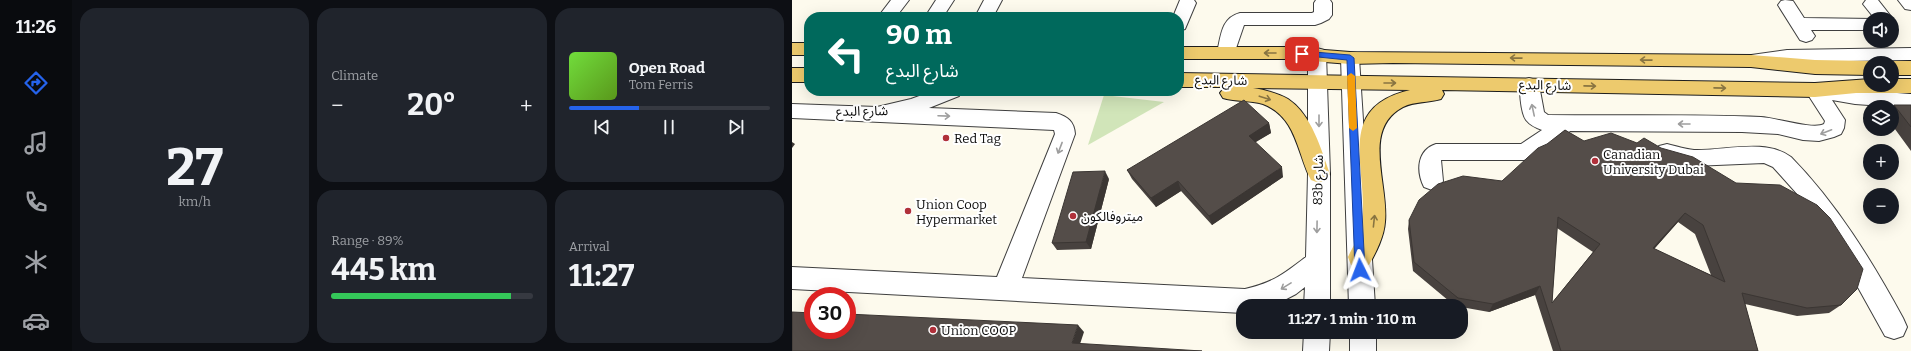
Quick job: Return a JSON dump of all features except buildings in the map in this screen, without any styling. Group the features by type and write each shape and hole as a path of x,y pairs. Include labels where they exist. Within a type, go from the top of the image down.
{"main road":[{"path":"792,49 804,49"},
{"name":"شارع البدع","path":"1184,52 1317,54 1350,58 1388,57 1751,62 1815,67 1863,68"},
{"path":"1899,68 1911,68"},
{"path":"792,75 804,76"},
{"name":"شارع البدع","path":"1184,80 1529,84 1815,90 1856,86 1911,86"},
{"path":"1360,257 1368,243 1374,218 1370,143 1371,129 1377,117 1387,107 1398,100 1411,96 1425,94 1473,94 1498,84"},
{"path":"1184,91 1253,94 1281,105 1297,118 1306,134 1319,174"}],"street":[{"path":"891,12 900,0"},
{"path":"937,12 945,0"},
{"path":"987,12 993,0"},
{"path":"1907,0 1911,5"},
{"path":"1184,12 1187,3"},
{"path":"1233,53 1246,19 1315,19 1323,15 1323,3"},
{"path":"1872,4 1880,12"},
{"path":"1787,5 1805,24 1824,55"},
{"path":"1805,24 1863,24"},
{"name":"83b شارع","path":"1317,54 1319,82 1317,299"},
{"path":"1751,62 1787,56 1911,54"},
{"path":"1350,58 1362,299"},
{"path":"1529,84 1534,116 1542,122 1565,124 1769,124 1819,134 1828,132 1834,128 1835,120 1815,90"},
{"path":"1815,90 1855,97 1911,101"},
{"name":"شارع البدع","path":"792,111 878,114 915,106 940,96"},
{"path":"878,114 1056,121 1064,126 1065,134 1005,289"},
{"path":"1432,181 1430,159 1436,152 1524,152 1534,147 1565,124"},
{"path":"1617,124 1660,149 1682,156 1693,158 1764,155 1774,157 1785,164 1843,237 1869,280 1894,327"},
{"path":"1261,299 1287,286 1317,262"},
{"path":"792,278 1236,302"},
{"path":"1363,339 1363,351"}],"green space":[{"path":"1104,96 1164,102 1088,145"}],"slow traffic":[{"path":"1351,76 1353,128"}],"place":[{"name":"Red Tag","path":"946,138"},
{"name":"Canadian University Dubai","path":"1595,161"},
{"name":"Union Coop Hypermarket","path":"908,211"},
{"name":"ميتروفالكون","path":"1073,216"},
{"name":"Union COOP","path":"933,330"}],"route":[{"path":"1302,54 1317,54 1350,58 1360,270"}]}
